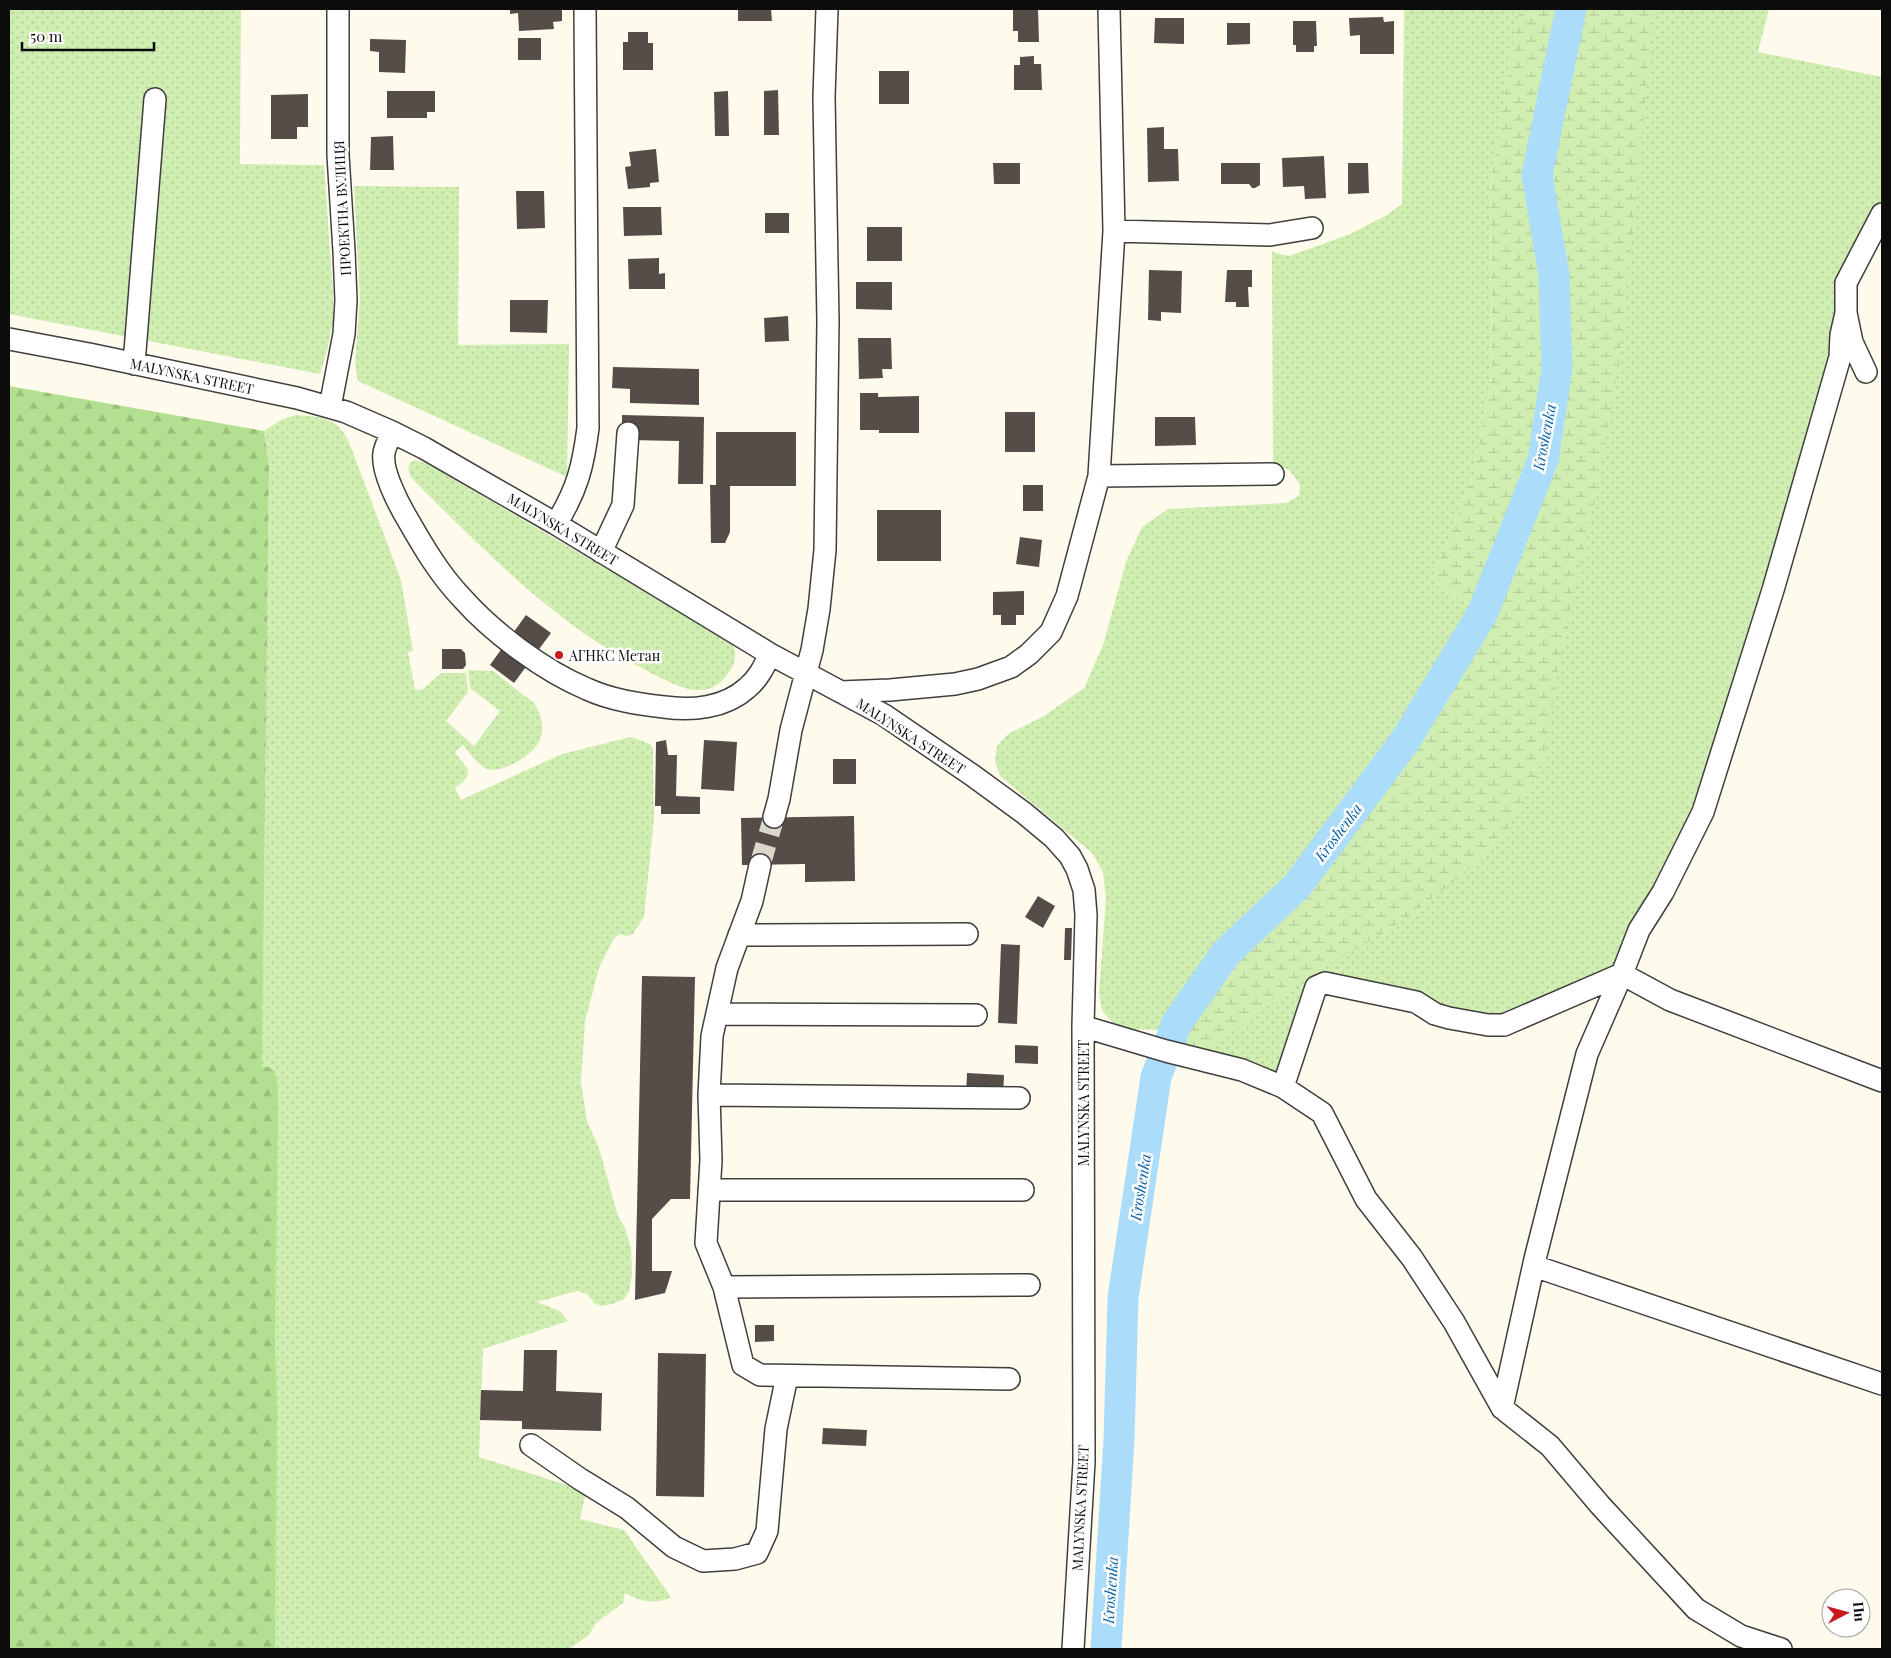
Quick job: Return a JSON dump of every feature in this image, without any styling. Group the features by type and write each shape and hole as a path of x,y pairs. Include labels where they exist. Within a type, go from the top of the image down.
{"street":[{"name":"ПРОЕКТНА ВУЛИЦЯ","path":"330,407 344,334 346,300 338,155 338,9"},
{"path":"556,524 576,486 584,461 588,428 585,9"},
{"path":"774,817 780,799 791,730 812,650 819,609 825,550 828,321 824,97 827,9"},
{"path":"840,692 955,684 978,679 1011,667 1030,654 1051,632 1067,596 1099,476 1114,231 1109,9"},
{"path":"134,364 156,99"},
{"path":"1874,375 1852,342 1846,313 1846,282 1882,214"},
{"path":"1114,231 1270,235 1312,228"},
{"path":"1502,1408 1534,1266 1587,1054 1639,930 1662,892 1704,812 1773,590 1840,357 1841,335 1846,313"},
{"name":"MALYNSKA STREET","path":"9,339 287,396 330,407 392,432 424,448 556,524 770,654 884,715 1024,813 1054,838 1070,856 1078,869 1084,890 1088,1027 1084,1462 1074,1640"},
{"path":"1830,387 1846,372 1874,375"},
{"path":"392,432 384,454 387,475 399,504 428,555 468,604 493,628 546,668 587,690 619,700 680,709 703,708 723,702 746,689 761,673 770,654"},
{"path":"601,552 623,505 628,433"},
{"path":"1099,476 1272,474"},
{"path":"760,865 752,901 727,968 712,1036 709,1095 711,1160 706,1243 724,1287 743,1365 760,1375 1009,1379"},
{"path":"739,935 967,934"},
{"path":"1284,1087 1316,987 1325,982 1416,1002 1435,1014 1449,1018 1488,1025 1504,1025 1622,974"},
{"path":"1622,974 1670,1000 1882,1081"},
{"path":"717,1014 976,1015"},
{"path":"1088,1027 1166,1051 1242,1070 1284,1087 1322,1113 1366,1199 1412,1258 1454,1322 1502,1408 1550,1446 1600,1505 1696,1609 1741,1636 1781,1649"},
{"path":"709,1095 1019,1098"},
{"path":"709,1190 1023,1190"},
{"path":"1534,1266 1882,1384"},
{"path":"724,1287 1028,1286"},
{"path":"531,1445 580,1479 627,1508 674,1547 703,1561 735,1559 757,1553 767,1531 776,1429 787,1376"},
{"path":"1062,1649 1074,1640"}],"green space":[{"path":"9,9 241,9 240,164 324,165 333,293 333,321 320,374 9,314"},
{"path":"1404,9 1520,9 1490,188 1492,372 1474,473 1432,580 1482,614 1571,9 1769,9 1758,52 1882,77 1882,214 1846,313 1703,812 1622,974 1504,1025 1325,983 1283,1087 1166,1051 1176,1023 1156,1030 1127,1029 1112,1022 1102,1010 1099,993 1106,898 1103,872 1092,853 1000,776 995,760 997,746 1008,734 1044,716 1084,688 1103,645 1126,562 1142,527 1168,509 1286,503 1299,496 1300,484 1290,471 1273,461 1272,252 1289,256 1350,234 1387,215 1402,204"},
{"path":"1520,9 1657,9 1651,43 1620,359 1597,489 1556,681 1545,760 1494,850 1403,921 1317,972 1194,1058 1166,1051 1177,1023 1226,953 1297,886 1405,741 1482,614 1432,580 1474,473 1492,372 1490,188"},
{"path":"354,186 459,187 458,345 569,344 567,477 358,381 355,363 360,300"},
{"path":"9,386 264,431 269,467 262,1067 274,1070 277,1079 278,1098 275,1345 277,1410 275,1649 9,1649"},
{"path":"296,415 321,418 334,423 349,442 401,580 413,651 408,652 415,690 423,689 441,673 466,673 468,692 446,721 474,746 500,711 470,688 468,670 493,671 534,703 539,711 542,721 540,740 531,752 516,763 491,770 485,768 473,758 463,745 455,752 468,771 466,778 455,788 461,800 562,754 631,737 650,744 653,748 654,818 644,917 633,934 626,936 621,934 614,938 599,968 585,1021 581,1083 587,1121 599,1148 618,1216 625,1228 631,1248 632,1274 629,1292 623,1300 601,1306 594,1303 587,1294 577,1291 537,1302 560,1311 568,1321 483,1349 479,1457 586,1491 580,1519 624,1530 671,1597 654,1602 636,1599 625,1593 623,1603 596,1623 589,1635 569,1649 255,1649 269,467 264,431 281,420"},
{"path":"415,460 428,464 730,642 734,648 735,659 726,677 711,688 691,690 634,664 575,627 521,584 421,488 409,474 410,463"}],"building":[{"path":"510,9 562,9 562,21 553,22 554,29 519,31 518,13 510,14"},
{"path":"738,9 771,9 772,21 738,21"},
{"path":"1013,9 1038,9 1039,42 1018,42 1018,31 1013,31"},
{"path":"1383,17 1384,22 1394,21 1394,54 1360,54 1360,35 1350,36 1349,18"},
{"path":"1155,18 1184,18 1184,44 1154,43"},
{"path":"1293,21 1316,21 1317,46 1314,46 1314,52 1296,52 1296,45 1293,45"},
{"path":"1227,23 1250,23 1250,44 1227,45"},
{"path":"628,32 648,32 648,43 653,43 653,70 623,70 623,42 628,42"},
{"path":"518,38 541,38 541,60 518,60"},
{"path":"370,39 406,40 405,73 379,72 379,52 370,51"},
{"path":"1034,56 1034,64 1041,64 1042,90 1014,90 1014,65 1020,65 1020,57"},
{"path":"879,71 909,71 909,104 879,104"},
{"path":"778,90 779,135 764,135 764,91"},
{"path":"387,91 435,91 435,112 427,112 427,118 387,118"},
{"path":"728,91 729,136 715,136 714,92"},
{"path":"308,94 308,127 297,127 297,139 271,139 271,95"},
{"path":"1164,127 1164,149 1178,149 1179,181 1148,182 1147,128"},
{"path":"393,136 394,170 370,170 371,137"},
{"path":"656,149 659,182 650,183 650,187 628,189 625,167 631,166 629,152"},
{"path":"1324,156 1326,198 1305,199 1304,186 1283,187 1282,158"},
{"path":"993,163 1020,163 1020,184 994,184"},
{"path":"1221,163 1260,163 1260,185 1252,188 1249,184 1221,184"},
{"path":"1348,163 1368,163 1369,193 1348,194"},
{"path":"516,191 544,191 545,228 517,229"},
{"path":"623,207 661,207 662,235 624,236"},
{"path":"765,213 789,213 789,233 765,233"},
{"path":"867,227 902,227 902,261 867,261"},
{"path":"659,258 659,274 665,273 665,289 629,289 628,259"},
{"path":"1149,270 1182,271 1181,313 1161,312 1161,321 1148,320"},
{"path":"1227,270 1252,270 1252,287 1248,287 1249,307 1236,307 1236,302 1225,302"},
{"path":"856,282 892,282 892,310 856,309"},
{"path":"510,300 548,300 547,333 510,332"},
{"path":"788,316 789,341 765,342 764,318"},
{"path":"858,338 891,338 892,369 882,369 883,378 859,379"},
{"path":"613,367 699,369 699,405 630,403 630,389 612,388"},
{"path":"860,393 878,393 878,397 919,396 919,433 879,433 879,430 860,430"},
{"path":"1005,412 1035,412 1035,452 1005,452"},
{"path":"622,415 704,417 703,484 678,484 679,441 629,440 622,435"},
{"path":"1155,417 1195,417 1196,445 1155,446"},
{"path":"716,432 796,432 796,486 730,486 730,532 725,543 711,543 710,485 716,485"},
{"path":"1023,485 1043,485 1043,511 1023,511"},
{"path":"877,510 941,510 941,561 877,561"},
{"path":"1020,537 1042,540 1039,567 1016,564"},
{"path":"1024,591 1024,615 1016,615 1016,625 1001,625 1001,615 993,615 993,592"},
{"path":"526,615 551,633 514,683 490,665"},
{"path":"442,649 461,649 465,653 466,665 463,669 442,669"},
{"path":"666,740 668,755 677,755 676,796 700,797 700,814 661,814 661,806 655,806 656,742"},
{"path":"704,740 737,742 734,791 701,789"},
{"path":"833,759 856,759 856,784 833,784"},
{"path":"854,816 855,881 805,882 805,864 742,865 741,818"},
{"path":"1038,896 1055,906 1043,928 1025,917"},
{"path":"1065,928 1072,928 1071,960 1064,960"},
{"path":"1001,944 1020,945 1017,1024 998,1023"},
{"path":"642,976 695,977 690,1199 671,1199 652,1219 652,1271 672,1271 665,1293 635,1300"},
{"path":"1015,1045 1038,1046 1038,1064 1015,1063"},
{"path":"967,1073 1004,1075 1003,1098 966,1096"},
{"path":"755,1325 774,1325 774,1341 755,1342"},
{"path":"524,1350 557,1350 556,1391 602,1393 601,1431 522,1429 522,1421 480,1420 481,1390 523,1391"},
{"path":"658,1353 706,1354 704,1497 656,1496"},
{"path":"823,1428 867,1430 866,1446 822,1444"}],"waterway":[{"name":"Kroshenka","path":"1106,1649 1119,1440 1123,1298 1156,1077 1177,1023 1226,953 1297,886 1405,741 1482,614 1543,460 1557,368 1554,275 1537,175 1571,9"}],"tunnel":[{"path":"760,865 774,817"}],"place":[{"name":"АГНКС Метан","path":"559,655"}]}
